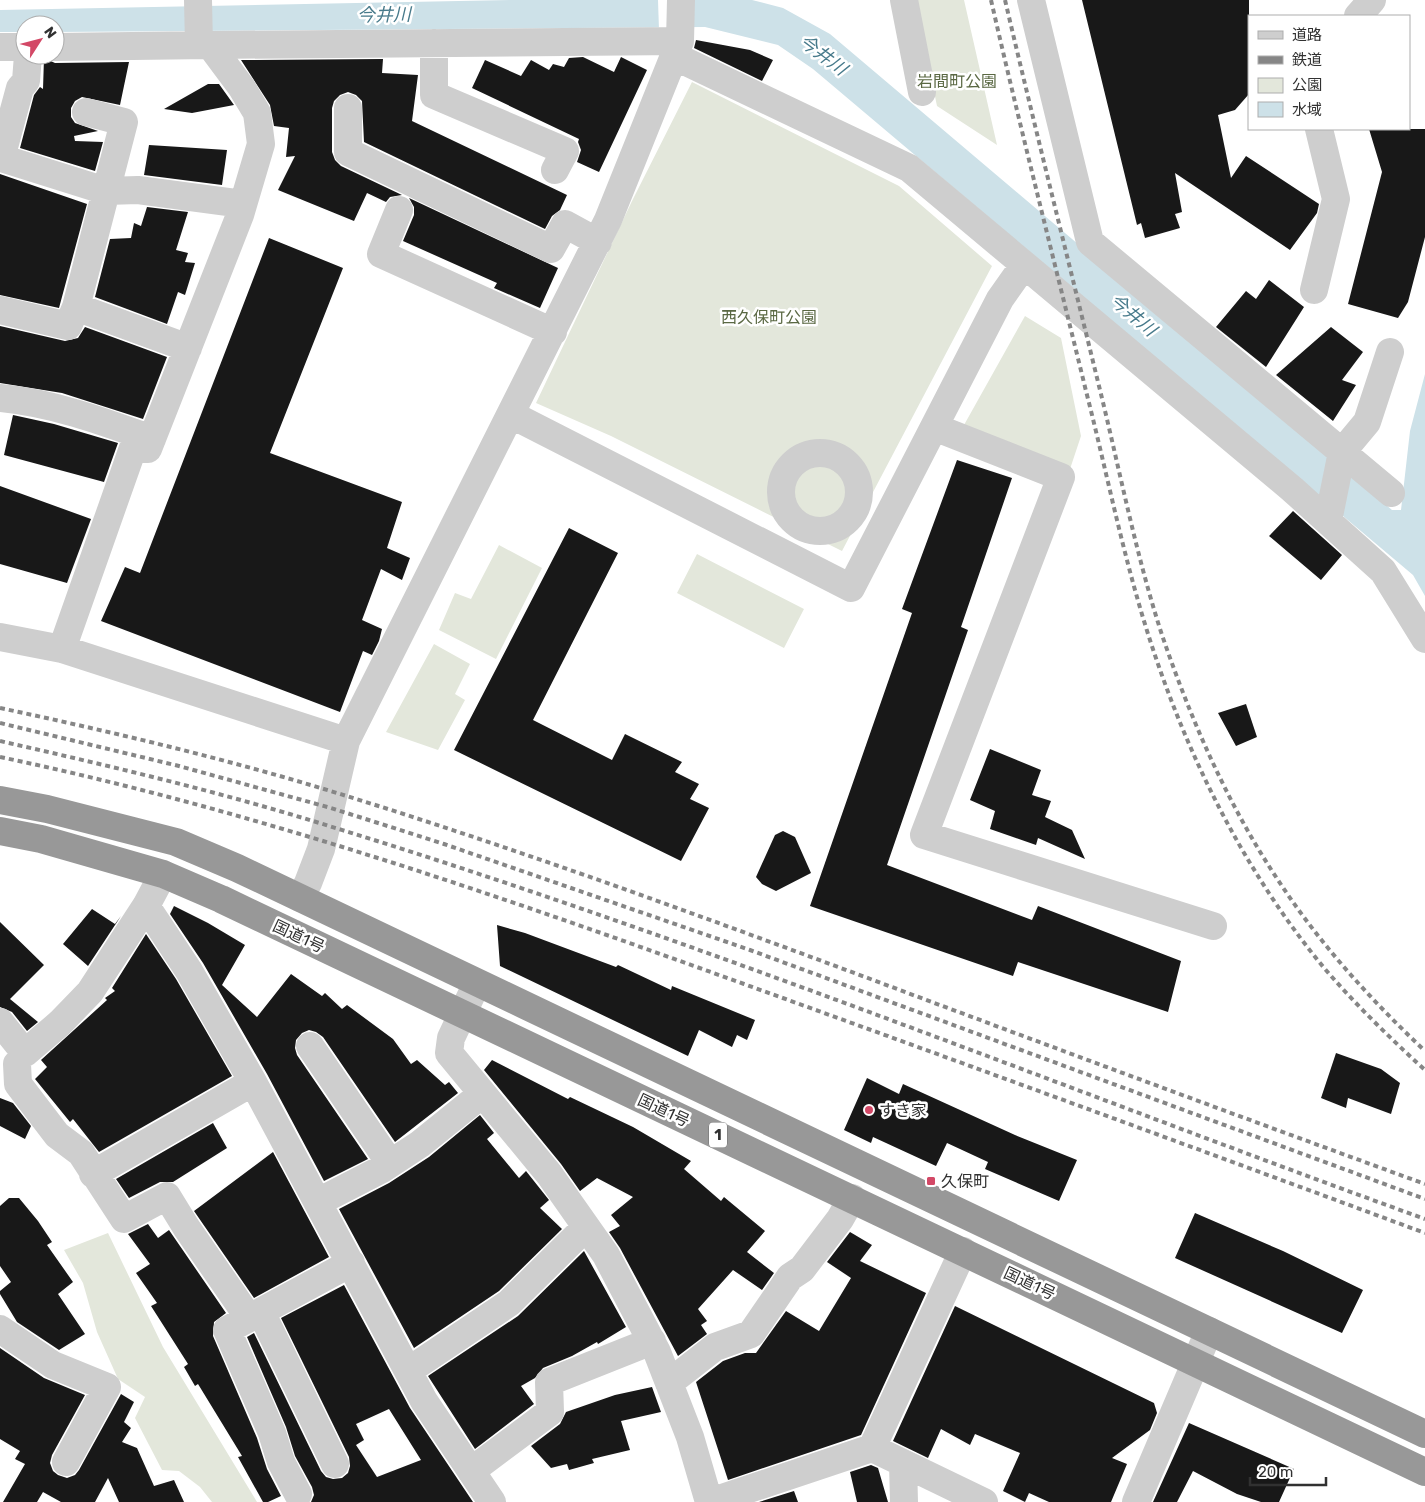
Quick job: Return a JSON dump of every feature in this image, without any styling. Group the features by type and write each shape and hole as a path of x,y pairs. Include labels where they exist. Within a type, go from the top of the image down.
{"highway":[{"name":"国道1号","path":"0,800 47,809 176,842 238,868 1425,1434"},
{"name":"国道1号","path":"0,831 41,839 163,874 462,1013 1425,1472"}],"street":[{"path":"62,649 133,448 148,450 243,204 261,144 257,113 242,88 205,45 198,0"},
{"path":"300,898 322,849 346,741 512,415 608,220 677,49 681,0"},
{"path":"904,0 922,92"},
{"path":"1031,0 1090,242 1391,493"},
{"path":"1359,15 1372,0"},
{"path":"434,43 434,95 565,151 554,170"},
{"path":"65,47 434,43 677,49 910,168 1328,521 1383,571 1425,639"},
{"path":"0,47 15,47"},
{"path":"27,65 26,81 20,88 1,158 106,191 138,190 243,204"},
{"path":"348,108 348,152 551,249 566,224 598,242"},
{"path":"0,310 68,326 76,307 124,122 86,112"},
{"path":"1314,290 1336,199 1320,130"},
{"path":"399,210 381,254 553,332"},
{"path":"512,415 851,588 1000,299 1024,265"},
{"path":"76,307 188,348"},
{"path":"1328,521 1342,452 1367,422 1390,352"},
{"path":"0,398 76,412 152,438"},
{"path":"934,427 1061,477 924,835 1213,926"},
{"path":"0,637 62,649 346,741"},
{"path":"0,1087 21,1058 60,1023 90,992 146,906 163,874"},
{"path":"146,906 189,970 253,1082 424,1401 492,1502"},
{"path":"477,983 451,1038 449,1053 549,1174 606,1255 652,1341 670,1384 690,1437 709,1502 872,1448 984,1502"},
{"path":"0,1022 21,1058 18,1084 58,1135 81,1153 124,1219 167,1196 186,1227 255,1315 335,1464"},
{"path":"310,1046 390,1163"},
{"path":"93,1174 253,1082"},
{"path":"318,1202 390,1163 420,1144 482,1094"},
{"path":"670,1384 715,1347 751,1334 790,1277 802,1269 840,1219 852,1198"},
{"path":"408,1370 508,1303 586,1227"},
{"path":"872,1448 963,1251"},
{"path":"298,1494 281,1462 272,1433 227,1330 351,1263"},
{"path":"0,1329 53,1365 107,1387 66,1462"},
{"path":"1136,1502 1209,1331"},
{"path":"471,1470 550,1412 549,1382 652,1341"},
{"path":"903,1463 904,1502"}],"green space":[{"name":"岩間町公園","path":"915,0 964,0 997,145 937,106"},
{"name":"西久保町公園","path":"692,82 899,186 992,266 842,551 611,436 536,403 632,201"},
{"path":"1025,316 1061,338 1081,436 1070,469 964,425"},
{"path":"499,545 542,568 496,659 439,630 455,593 471,599"},
{"path":"697,554 804,609 784,648 677,593"},
{"path":"434,644 470,664 455,694 465,700 438,750 386,732"},
{"path":"108,1233 163,1347 257,1502 212,1502 200,1487 179,1471 162,1470 135,1418 145,1397 118,1379 97,1332 83,1283 64,1250"}],"water":[{"name":"今井川","path":"513,0 752,0 783,8 830,34 1392,510 1401,510 1410,431 1425,374 1425,596 1413,575 813,69 778,45 705,27 65,32 65,15 15,15 15,32 0,32 0,10"}],"pier":[{"path":"658,0 693,0 694,30 659,30"}],"building":[{"path":"1082,0 1249,0 1248,95 1235,110 1218,115 1231,178 1246,156 1319,204 1317,213 1290,250 1175,173 1182,212 1175,214 1180,228 1145,238 1141,223 1137,225"},
{"path":"696,40 750,50 773,60 762,81 694,48"},
{"path":"583,57 614,72 621,57 647,70 599,172 577,162 581,150 578,142 579,139 472,88 485,60 521,76 531,60 549,70 553,64 564,67 569,58"},
{"path":"383,59 382,73 418,75 412,121 567,195 560,210 552,216 545,229 364,142 362,101 356,95 348,92 340,95 334,101 332,108 332,152 335,160 341,166 402,195 390,197 386,202 367,193 354,221 278,190 295,156 286,157 289,128 274,126 270,105 241,60"},
{"path":"129,62 120,105 82,97 75,101 71,108 71,117 75,123 98,131 74,136 75,141 103,142 95,171 20,148 34,95 40,87 43,89 44,65"},
{"path":"208,84 219,84 234,105 192,113 164,109"},
{"path":"1425,129 1425,237 1408,302 1398,318 1348,304 1382,172 1369,130"},
{"path":"149,145 227,150 222,185 144,175"},
{"path":"0,174 87,204 59,308 0,295"},
{"path":"409,198 558,268 540,308 494,288 497,283 403,241 414,215 414,207"},
{"path":"147,207 188,212 176,250 188,253 185,262 195,263 185,295 178,292 167,324 95,297 110,239 131,238 134,223 141,226"},
{"path":"269,238 343,268 270,453 402,502 387,548 410,558 402,580 381,569 362,620 382,629 379,641 372,655 363,651 340,712 101,621 125,567 140,573"},
{"path":"1269,280 1304,307 1266,367 1216,327 1246,291 1256,299"},
{"path":"0,326 65,341 78,338 85,327 167,357 143,419 62,393 0,383"},
{"path":"1331,327 1363,352 1342,380 1356,385 1333,421 1276,375"},
{"path":"13,415 54,424 118,443 104,482 4,455"},
{"path":"957,460 1012,478 961,627 968,630 887,865 1032,920 1038,906 1181,961 1168,1012 1018,962 1013,976 810,906 912,613 902,609"},
{"path":"0,486 91,519 67,583 0,564"},
{"path":"1293,511 1342,555 1321,580 1269,536"},
{"path":"569,528 618,553 533,720 612,760 625,734 682,762 675,772 699,784 690,799 709,808 681,861 454,750"},
{"path":"1246,704 1257,737 1236,746 1218,713"},
{"path":"990,749 1041,770 1032,795 1051,801 1045,817 1072,830 1085,859 1038,838 1036,845 990,829 995,811 970,800"},
{"path":"783,831 795,837 811,873 776,891 762,884 756,877 775,835"},
{"path":"174,906 245,945 222,985 257,1017 291,974 322,996 325,993 342,1009 347,1005 393,1039 411,1064 417,1060 445,1085 449,1082 458,1093 395,1142 323,1037 309,1030 302,1033 296,1040 295,1048 297,1055 368,1159 324,1181 267,1074 203,963 170,914"},
{"path":"92,909 115,924 121,916 88,966 63,944"},
{"path":"0,922 44,965 10,999 38,1022 27,1031 12,1012 0,1007"},
{"path":"497,925 525,933 616,967 618,965 671,990 672,986 755,1020 747,1040 737,1035 732,1047 699,1030 688,1056 500,966"},
{"path":"146,934 176,979 232,1076 99,1152 73,1119 70,1122 35,1079 47,1067 41,1060 107,1000 105,998 115,991 112,988"},
{"path":"1336,1053 1381,1069 1400,1083 1391,1114 1348,1098 1346,1108 1321,1098"},
{"path":"492,1060 568,1099 570,1097 633,1127 691,1161 684,1169 721,1201 724,1197 765,1231 747,1252 774,1273 762,1290 733,1270 698,1309 707,1321 701,1325 707,1334 678,1356 620,1248 609,1232 620,1226 611,1215 633,1197 597,1178 580,1191 561,1164 484,1070"},
{"path":"867,1078 899,1094 903,1084 1015,1135 1077,1160 1059,1201 985,1169 988,1162 947,1143 936,1166 873,1137 871,1143 844,1130"},
{"path":"0,1098 13,1103 31,1126 25,1139 0,1126"},
{"path":"480,1115 494,1133 487,1139 519,1178 526,1171 549,1200 540,1208 562,1229 499,1291 414,1348 339,1209 389,1183 429,1157"},
{"path":"213,1123 227,1148 173,1182 160,1182 129,1198 116,1179"},
{"path":"273,1152 329,1257 254,1298 194,1211"},
{"path":"9,1198 19,1198 38,1221 52,1242 47,1245 73,1282 58,1294 85,1334 59,1350 17,1322 0,1294 0,1291 11,1282 0,1266 0,1206"},
{"path":"1195,1213 1283,1251 1363,1290 1342,1333 1175,1258"},
{"path":"148,1224 158,1238 169,1230 226,1313 214,1322 213,1336 257,1438 267,1469 281,1496 268,1502 263,1502 238,1457 242,1456 198,1384 195,1386 184,1367 188,1364 151,1306 157,1303 136,1273 150,1264 128,1234"},
{"path":"850,1232 872,1245 860,1261 926,1293 861,1435 728,1480 696,1382 723,1361 745,1353 756,1353 786,1311 819,1331 851,1278 827,1262"},
{"path":"584,1251 626,1327 598,1344 597,1342 572,1356 543,1368 535,1378 521,1386 534,1404 475,1449 428,1376 518,1316"},
{"path":"344,1285 410,1408 473,1502 311,1502 314,1495 312,1487 295,1456 286,1427 247,1337 254,1333 321,1471 326,1477 333,1479 342,1478 348,1473 350,1466 349,1457 281,1318","holes":["389,1409 421,1460 377,1477 356,1445 364,1440 356,1424"]},
{"path":"955,1306 1154,1403 1157,1413 1150,1430 1112,1458 1127,1464 1111,1502 1049,1502 1029,1493 1025,1502 1003,1491 1020,1453 975,1434 970,1445 941,1429 928,1458 893,1441"},
{"path":"0,1348 44,1378 85,1395 52,1455 50,1463 53,1471 67,1478 75,1475 121,1394 134,1402 124,1422 131,1428 122,1442 137,1448 154,1486 174,1480 184,1502 119,1502 108,1478 95,1502 61,1502 43,1492 37,1502 3,1502 25,1464 15,1459 20,1451 0,1439"},
{"path":"652,1387 661,1412 621,1421 630,1450 592,1459 594,1463 569,1470 567,1464 551,1468 531,1446 560,1424 566,1412 615,1395"},
{"path":"1189,1423 1294,1469 1279,1502 1261,1502 1237,1494 1193,1471 1177,1502 1153,1502"},
{"path":"871,1465 878,1468 888,1502 857,1502 850,1472"},
{"path":"794,1491 798,1502 759,1502"}],"railway":[{"path":"991,0 1131,576 1149,637 1181,726 1221,812 1244,853 1296,932 1325,969 1349,995 1425,1070"},
{"path":"1005,0 1152,604 1185,699 1227,792 1278,880 1346,970 1425,1051"},
{"path":"0,708 212,757 337,793 470,836 734,929 1425,1184"},
{"path":"0,723 179,766 331,808 444,844 750,950 1425,1199"},
{"path":"0,741 248,802 468,870 743,966 1425,1219"},
{"path":"0,757 95,778 189,802 376,857 468,887 744,984 1425,1233"}],"place":[{"name":"すき家","path":"869,1110"},
{"name":"久保町","path":"931,1181"}]}
